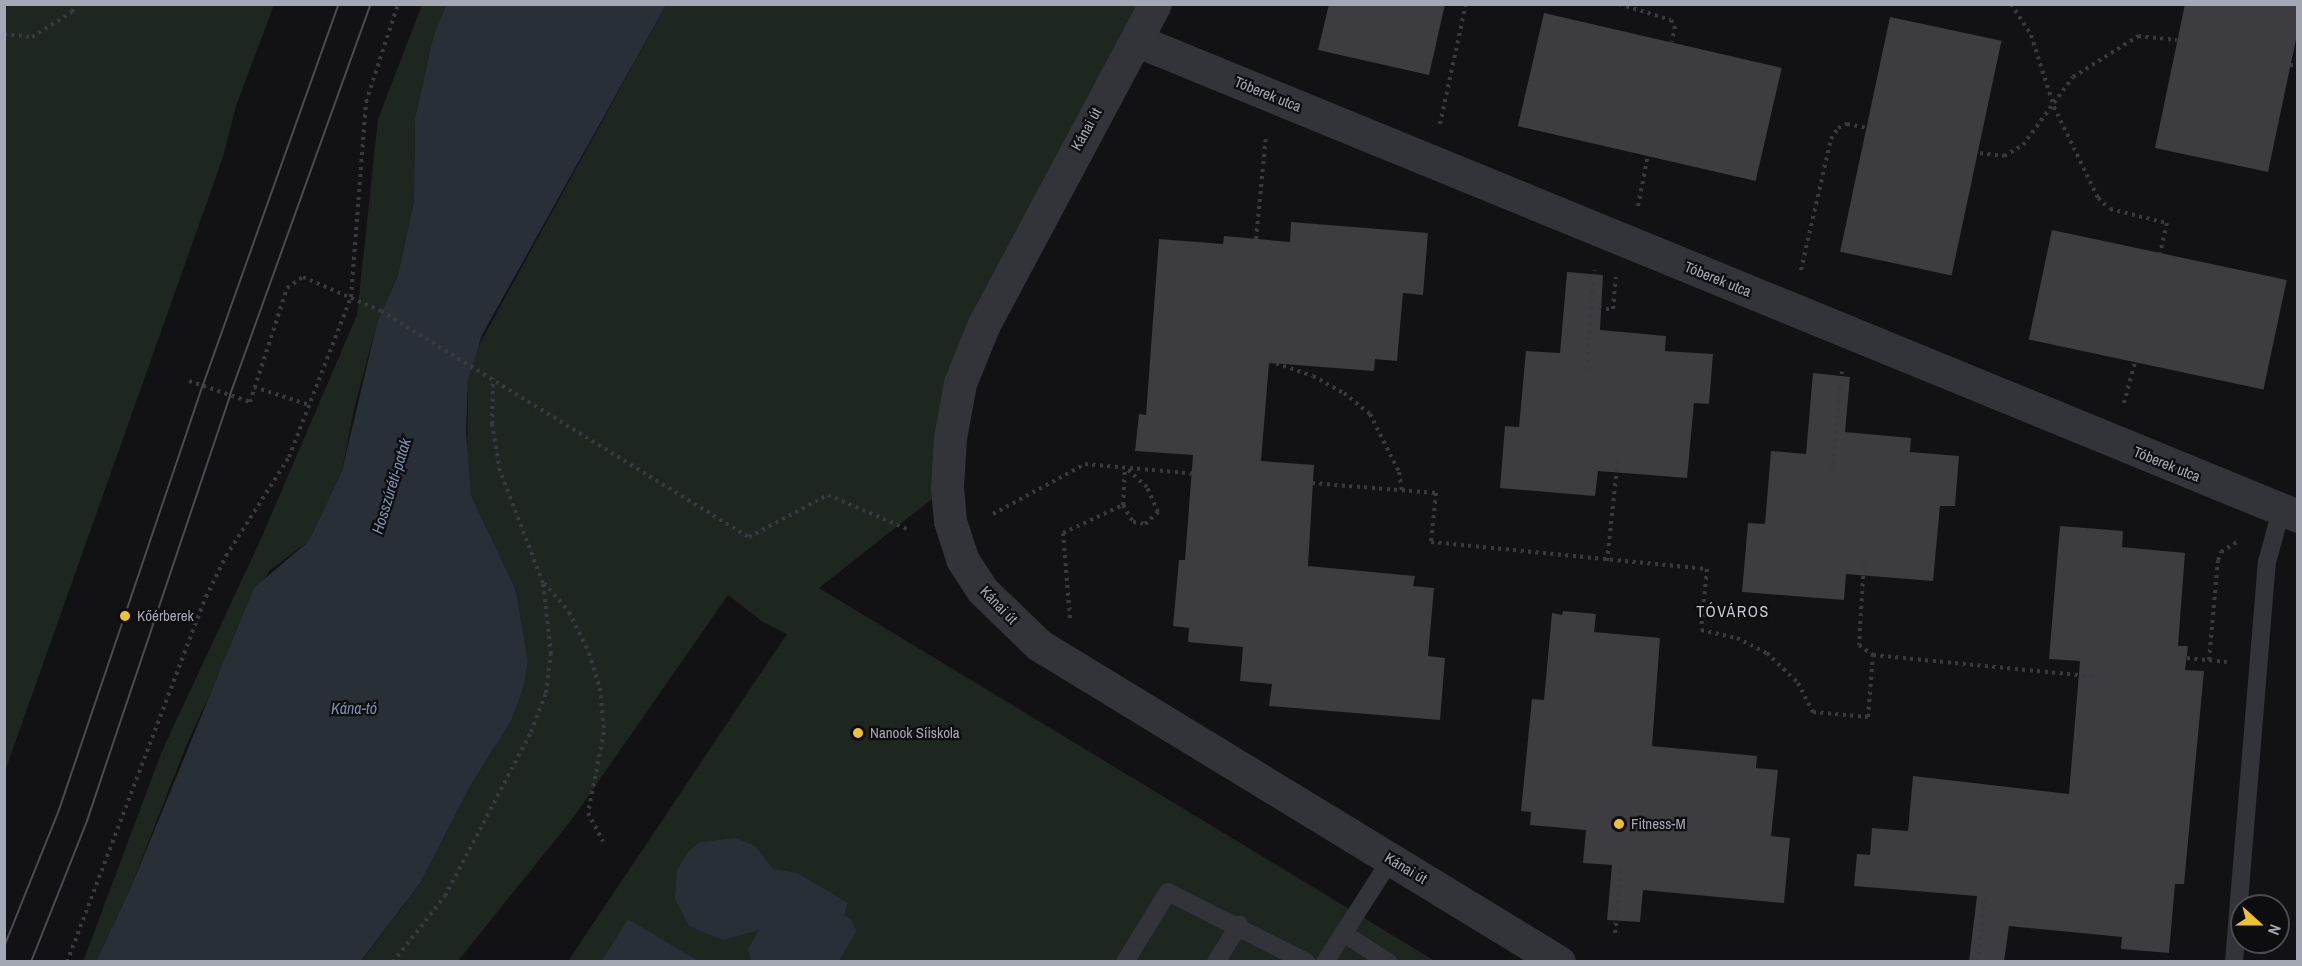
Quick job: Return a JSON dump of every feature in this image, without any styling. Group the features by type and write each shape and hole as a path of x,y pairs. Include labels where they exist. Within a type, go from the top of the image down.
{"street":[{"name":"Kánai út","path":"1155,4 1138,41 1065,166 984,324 960,383 950,438 947,487 950,521 962,559 982,590 1039,645 1559,962"},
{"name":"Tóberek utca","path":"1138,41 2289,513"}],"lane":[{"path":"2234,962 2267,562 2289,513"},
{"path":"1325,962 1391,859"},
{"path":"1125,962 1168,892 1239,925 1306,962"},
{"path":"1216,962 1239,925"},
{"path":"1343,933 1388,962"}],"path":[{"path":"4,34 32,37 72,12 76,4"},
{"path":"67,962 206,597 226,556 289,457 351,297 366,102 398,4"},
{"path":"1439,131 1466,4"},
{"path":"1619,4 1671,20 1675,26 1672,42"},
{"path":"2011,4 2031,35 2054,107 2098,198 2110,209 2167,223 2160,254"},
{"path":"1980,153 2004,156 2023,145 2054,107 2073,77 2138,36 2177,40"},
{"path":"2290,65 2298,66"},
{"path":"1798,280 1831,139 1838,128 1847,124 1867,128"},
{"path":"1256,239 1267,129"},
{"path":"1636,212 1648,155"},
{"path":"1587,370 1595,263"},
{"path":"1591,308 1613,309 1616,272"},
{"path":"189,381 250,402 287,288 303,277 381,311 749,537 828,495 907,529"},
{"path":"1269,361 1313,376 1344,393 1370,414 1399,472 1402,491"},
{"path":"2121,412 2135,362"},
{"path":"1832,471 1843,367"},
{"path":"393,962 445,896 531,732 546,693 551,654 543,583 500,471 492,424 493,378"},
{"path":"254,387 309,405"},
{"path":"1607,561 1618,458"},
{"path":"993,514 1085,464 1198,474"},
{"path":"1125,467 1147,487 1157,503 1158,512 1145,524 1133,522 1123,505 1125,467"},
{"path":"1312,483 1436,494 1431,542 1707,569 1701,630 1737,638 1767,653 1798,683 1813,712 1868,717 1873,655"},
{"path":"1070,622 1063,533 1123,505"},
{"path":"2209,660 2218,560 2221,552 2245,532"},
{"path":"1864,561 1859,645 1873,655 2096,677"},
{"path":"543,583 569,612 589,653 600,688 604,732 588,813 603,841"},
{"path":"2187,658 2258,664"},
{"path":"1615,933 1621,866"},
{"path":"1978,962 1985,897"}],"shaded area":[{"path":"5,4 274,5 236,106 223,157 5,771"},
{"path":"422,5 446,5 433,38 415,118 414,201 398,275 377,323 354,409 342,471 309,541 269,571 188,741 129,892 96,961 83,962 162,751 260,541 357,315 378,119"},
{"path":"666,5 1155,5 984,324 947,487 819,588 1435,961 568,961 787,634 763,622 728,595 573,818 458,961 361,962 420,883 471,785 512,719 524,686 528,661 516,591 471,495 467,469 468,379 474,354"}],"water":[{"name":"Kána-tó","path":"446,5 666,5 482,335 468,379 466,431 471,495 516,591 528,661 524,686 512,719 471,785 420,883 361,961 96,961 129,892 254,588 309,541 342,471 377,323 398,275 414,201 415,118 433,38"},
{"path":"737,838 756,847 773,869 797,873 848,903 844,915 852,920 856,931 839,961 752,961 748,950 759,930 723,940 689,926 675,899 677,870 689,851 700,842"},
{"path":"628,919 698,961 602,961"}],"building":[{"path":"1329,4 1445,4 1429,75 1318,50"},
{"path":"2185,4 2298,4 2298,30 2268,172 2155,148"},
{"path":"1544,13 1782,68 1756,181 1518,126"},
{"path":"1890,17 2002,41 1952,275 1840,252"},
{"path":"1291,222 1428,233 1423,295 1403,293 1397,361 1375,359 1374,371 1269,363 1261,461 1314,465 1308,566 1415,576 1413,586 1434,588 1428,656 1445,658 1440,720 1269,706 1272,684 1240,681 1243,647 1188,642 1189,628 1173,626 1179,560 1185,560 1193,455 1135,451 1139,414 1146,415 1159,239 1223,244 1224,236 1290,242"},
{"path":"2052,230 2287,280 2263,389 2029,340"},
{"path":"1567,272 1603,275 1600,330 1666,336 1665,351 1713,354 1709,404 1694,403 1687,478 1598,471 1595,496 1500,488 1505,426 1519,427 1526,351 1560,353"},
{"path":"1813,373 1850,377 1845,432 1911,438 1910,452 1959,456 1955,506 1940,506 1933,581 1846,574 1844,600 1742,592 1748,523 1765,524 1771,451 1806,454"},
{"path":"2060,526 2123,531 2122,547 2185,553 2178,646 2188,646 2185,670 2204,671 2184,884 2175,884 2169,953 2121,949 2122,937 2009,926 2004,962 1969,962 1977,896 1854,886 1857,854 1870,855 1872,828 1908,831 1913,776 2069,794 2080,661 2049,659"},
{"path":"1563,611 1596,614 1594,632 1660,638 1652,746 1757,756 1756,768 1778,770 1771,836 1790,838 1784,903 1643,890 1640,922 1607,920 1612,865 1583,863 1586,830 1530,825 1531,812 1521,811 1532,699 1544,700 1552,613 1562,615"}],"tram line":[{"path":"4,947 59,810 203,385 339,4"},
{"path":"31,962 87,821 230,395 371,4"}],"place":[{"name":"Kőérberek","path":"125,616"},
{"name":"Nanook Síiskola","path":"858,733"},
{"name":"Fitness-M","path":"1619,824"}],"district":[{"name":"TÓVÁROS","path":"1733,611"}],"water label":[{"name":"Hosszúréti-patak","path":"391,486"}]}
